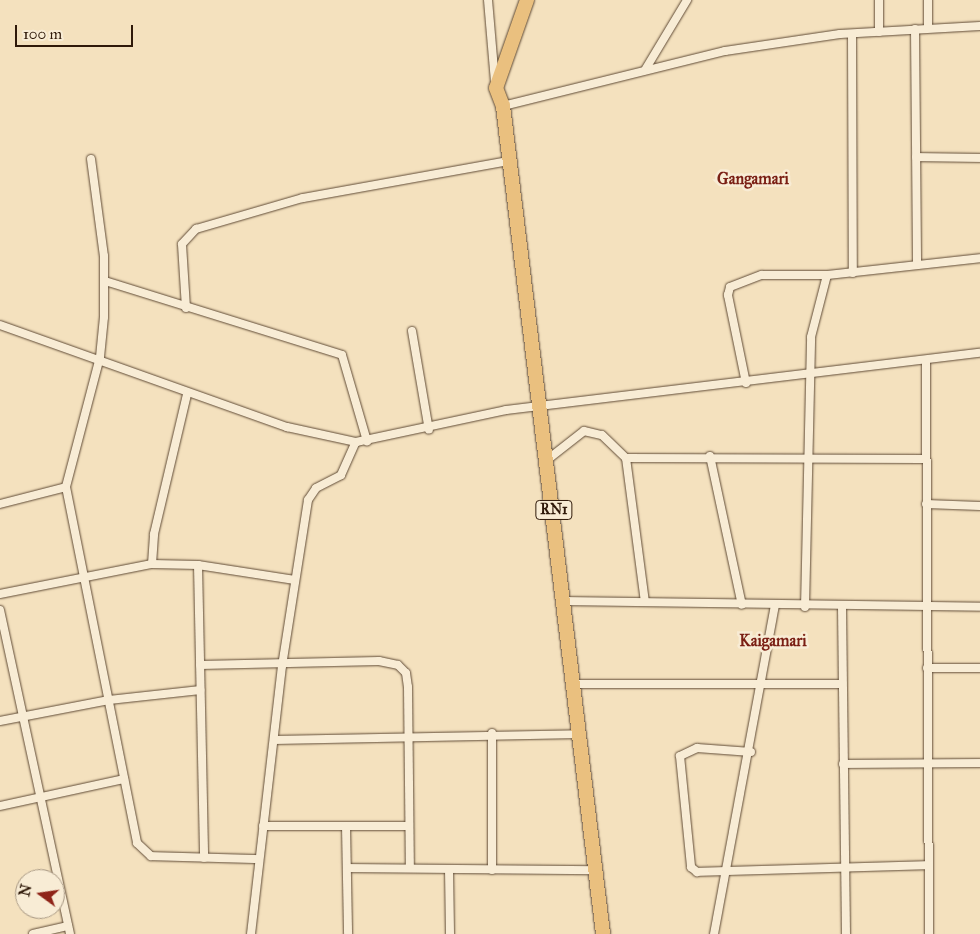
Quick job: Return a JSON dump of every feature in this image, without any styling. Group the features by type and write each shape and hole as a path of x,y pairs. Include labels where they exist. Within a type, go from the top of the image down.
{"highway":[{"path":"496,88 527,0"},
{"name":"RN1","path":"496,88 504,106 509,161 540,409 566,600 582,734 595,870 604,934"}],"street":[{"path":"488,0 496,88"},
{"path":"645,70 687,0"},
{"path":"879,0 879,32"},
{"path":"928,0 928,28"},
{"path":"504,106 725,51 852,34 980,26"},
{"path":"915,29 917,265"},
{"path":"852,34 853,273"},
{"path":"916,157 980,158"},
{"path":"91,158 105,280 100,357 66,487 137,843 143,852 204,858 259,859"},
{"path":"186,308 182,244 196,229 304,198 509,161"},
{"path":"746,383 728,295 730,287 775,274 827,276 980,258"},
{"path":"805,607 813,324 827,276"},
{"path":"105,280 186,308 342,355 367,441"},
{"path":"0,326 100,357 187,394 287,427 356,442 429,430 491,413 540,409 926,362 980,353"},
{"path":"412,331 429,430"},
{"path":"926,362 924,459 930,934"},
{"path":"152,564 156,525 187,394"},
{"path":"547,460 584,431 602,435 626,458 644,602"},
{"path":"251,934 282,666 311,493 341,475 356,442"},
{"path":"626,458 710,456 808,459 924,459"},
{"path":"710,456 742,605"},
{"path":"0,504 66,487"},
{"path":"926,504 980,506"},
{"path":"0,594 83,575 152,564 198,565 295,580"},
{"path":"198,565 204,858"},
{"path":"566,600 805,607 980,607"},
{"path":"714,934 729,874 752,752 775,606"},
{"path":"842,607 846,934"},
{"path":"0,610 69,930 33,934"},
{"path":"200,665 282,666 379,661 398,665 406,673 408,686 410,868"},
{"path":"927,668 980,668"},
{"path":"576,684 842,684"},
{"path":"0,721 109,700 200,690"},
{"path":"274,740 492,734 582,734"},
{"path":"492,734 492,870"},
{"path":"752,752 697,748 686,750 678,763 691,867 708,875 845,865 929,865"},
{"path":"843,764 980,763"},
{"path":"0,806 124,778"},
{"path":"264,826 409,826"},
{"path":"346,826 348,934"},
{"path":"348,868 595,870"},
{"path":"449,869 450,934"}],"district":[{"name":"Gangamari","path":"753,179"},
{"name":"Kaigamari","path":"773,641"}]}
